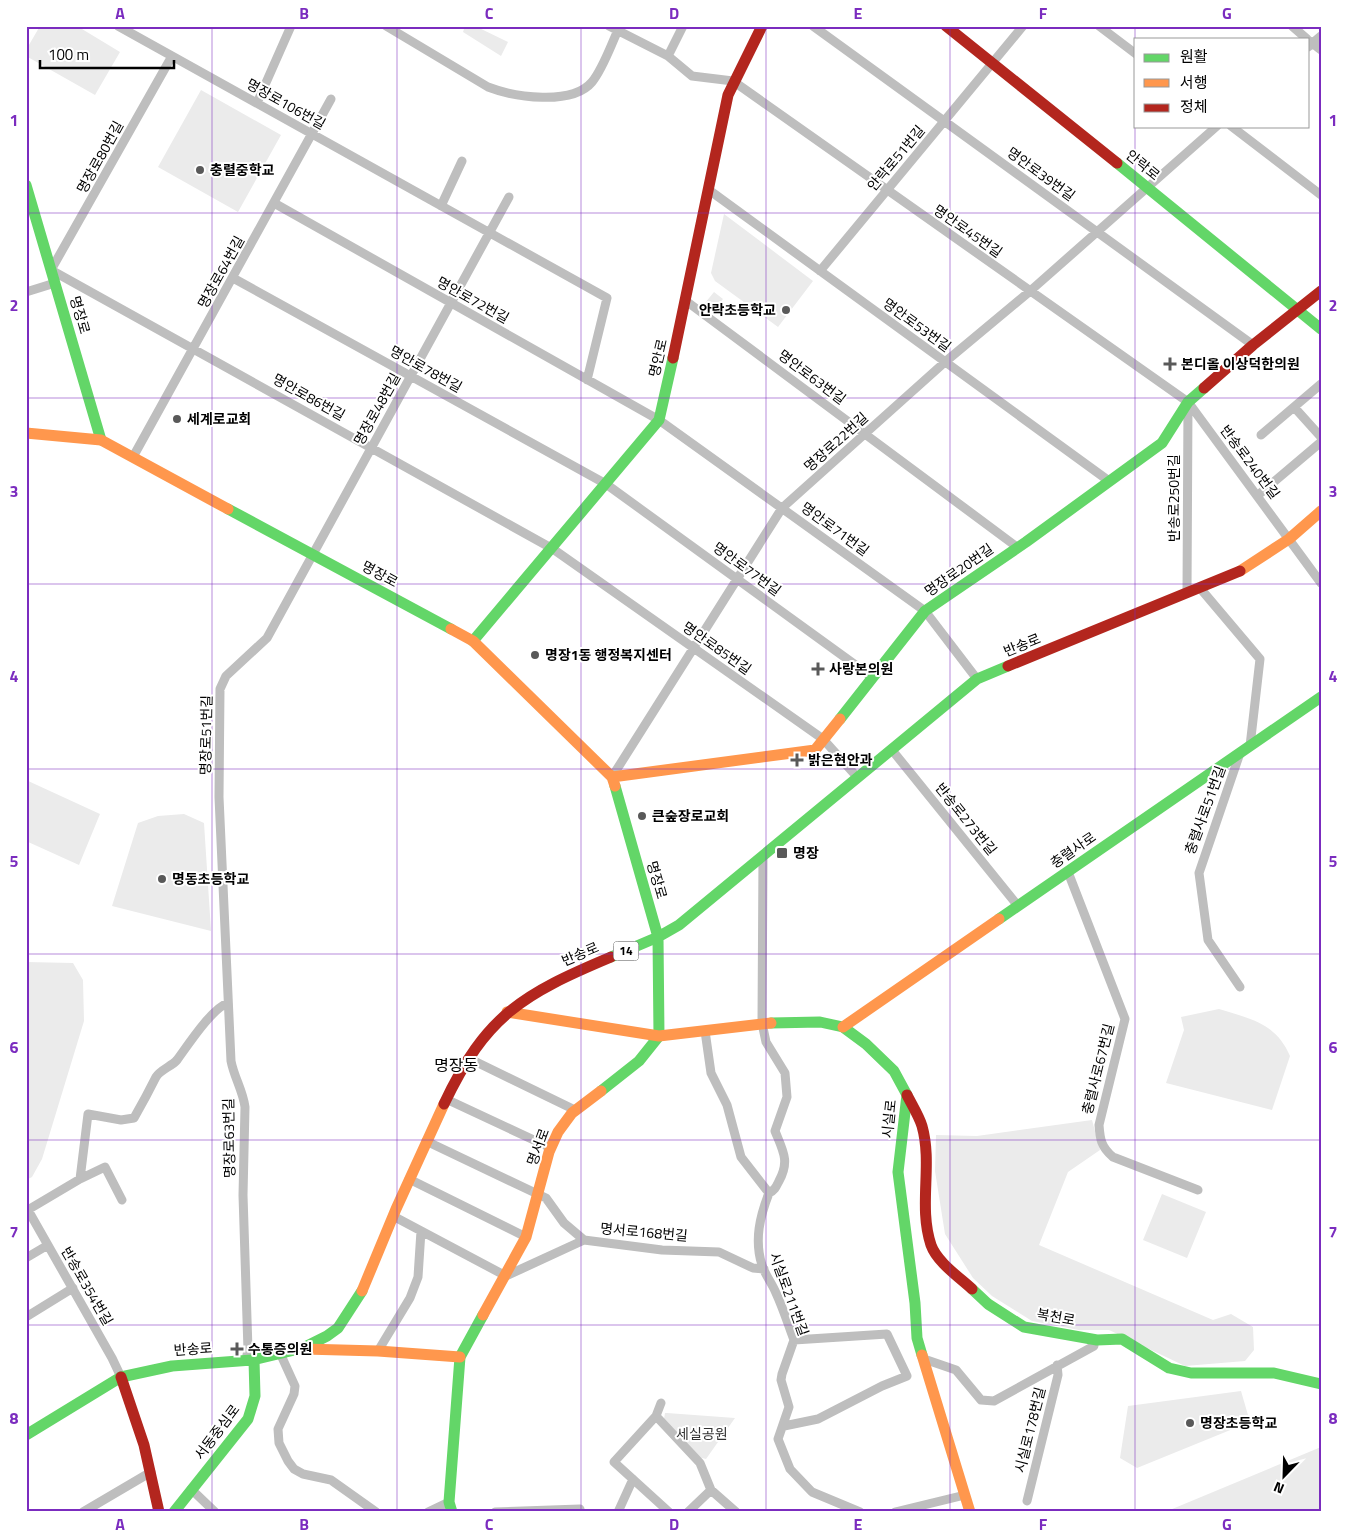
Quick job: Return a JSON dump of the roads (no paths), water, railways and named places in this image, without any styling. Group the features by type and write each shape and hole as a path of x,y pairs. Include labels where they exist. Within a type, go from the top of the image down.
{"main road":[{"name":"명안로","path":"473,641 659,420 733,81 762,26"},
{"name":"안락로","path":"946,26 1299,309 1321,330"},
{"name":"명장로","path":"26,185 101,440 473,641 612,778 658,937 659,1036"},
{"name":"명장로20번길","path":"612,778 815,750 924,611 1162,443 1188,402 1253,345 1321,291"},
{"path":"26,433 101,440"},
{"name":"반송로","path":"26,1435 121,1377 168,1366 250,1360 304,1349 329,1334 347,1316 368,1278 392,1216 426,1141 468,1058 484,1036 507,1012 556,980 658,937 679,924 977,679 1246,569 1289,539 1321,511"},
{"name":"충렬사로","path":"843,1027 1321,697"},
{"name":"시실로","path":"507,1012 659,1036 762,1023 820,1022 843,1027 866,1044 894,1071 907,1095 898,1172 915,1303 917,1338 970,1512"},
{"name":"명서로","path":"450,1507 460,1357 526,1237 551,1148 558,1132 575,1110 640,1061 659,1036"},
{"name":"복천로","path":"907,1095 922,1126 926,1161 927,1230 931,1246 942,1261 988,1304 1024,1327 1094,1339 1122,1339 1169,1368 1190,1373 1274,1373 1320,1383"},
{"path":"304,1349 378,1351 460,1357"},
{"name":"서동중심로","path":"174,1512 250,1415 255,1396 250,1360"},
{"path":"121,1377 151,1472 159,1512"}],"street":[{"name":"명장로106번길","path":"118,26 606,298 587,380"},
{"path":"257,103 291,26"},
{"path":"386,26 488,87 501,92 529,96 562,96 579,92 592,82 619,29"},
{"path":"609,26 619,29 668,56 692,76 733,81"},
{"path":"668,56 683,26"},
{"name":"명안로39번길","path":"813,26 1253,345"},
{"name":"안락로51번길","path":"820,271 1023,26"},
{"path":"1099,26 1134,52"},
{"path":"1292,26 1305,38"},
{"path":"1310,43 1321,50"},
{"name":"명장로80번길","path":"51,270 172,56"},
{"name":"명안로45번길","path":"733,81 1188,402"},
{"name":"명장로64번길","path":"133,457 332,100"},
{"name":"명장로22번길","path":"612,778 782,508 945,362 1030,292 1215,128"},
{"path":"1234,128 1321,195"},
{"path":"441,206 462,162"},
{"name":"명안로53번길","path":"709,190 1109,482"},
{"name":"명장로48번길","path":"313,555 509,197"},
{"name":"명안로72번길","path":"274,203 659,420"},
{"name":"명안로86번길","path":"51,270 552,549"},
{"name":"명안로78번길","path":"233,278 606,484"},
{"path":"26,292 55,283"},
{"name":"명안로63번길","path":"686,301 1017,547"},
{"path":"1261,435 1321,384"},
{"name":"반송로240번길","path":"1188,402 1321,583"},
{"name":"반송로250번길","path":"1187,593 1188,402"},
{"path":"1294,407 1321,437"},
{"name":"명안로71번길","path":"659,420 924,611 977,679"},
{"path":"1257,496 1321,442"},
{"name":"명안로77번길","path":"606,484 872,677"},
{"name":"명안로85번길","path":"552,549 823,739 858,778"},
{"name":"명장로51번길","path":"219,798 220,689 226,676 267,638 313,555"},
{"name":"충렬사로51번길","path":"1200,588 1260,659 1245,750 1199,872 1208,940 1240,988"},
{"name":"반송로273번길","path":"892,750 1018,906"},
{"name":"명장로63번길","path":"219,798 231,1061 233,1073 243,1093 245,1107 243,1195 250,1360"},
{"path":"762,1023 764,855"},
{"name":"충렬사로67번길","path":"1068,872 1125,1019 1099,1125 1100,1141 1105,1150 1113,1157 1198,1190"},
{"path":"80,1179 88,1114 121,1120 134,1118 154,1084 157,1075 176,1061 186,1045 196,1036 220,1005 228,1003"},
{"name":"시실로211번길","path":"762,1023 766,1042 785,1073 787,1097 775,1131 784,1150 786,1169 774,1190 769,1192 758,1227 758,1248 764,1269 777,1293 794,1340 784,1364 781,1380 789,1407 784,1426 778,1438 790,1470 817,1496 860,1512"},
{"path":"705,1031 711,1073 728,1105 734,1136 741,1157 769,1192"},
{"path":"468,1058 575,1110"},
{"path":"446,1099 551,1148"},
{"path":"426,1141 538,1194"},
{"path":"27,1210 80,1179 105,1167 122,1200"},
{"path":"409,1179 526,1237"},
{"name":"명서로168번길","path":"538,1194 552,1204 564,1224 584,1240 662,1250 719,1252 753,1268 764,1269"},
{"name":"반송로354번길","path":"27,1210 73,1288 121,1377"},
{"path":"392,1216 506,1276 584,1240"},
{"path":"378,1351 410,1298 418,1277 421,1231"},
{"path":"26,1258 48,1245"},
{"path":"26,1317 73,1288"},
{"path":"784,1426 818,1420 882,1386 907,1376 887,1334 794,1340"},
{"name":"시실로178번길","path":"924,1359 956,1370 981,1400 994,1401 1009,1395 1057,1365 1094,1346 1094,1339"},
{"path":"280,1353 295,1386 294,1394 278,1429 279,1443 288,1460 294,1469 303,1474 331,1480 376,1512"},
{"name":"시실로178번길","path":"1026,1501 1058,1375 1057,1365"},
{"path":"661,1404 656,1416 614,1462 668,1511"},
{"path":"656,1416 700,1463 711,1490 736,1512"},
{"path":"83,1512 151,1472"},
{"path":"618,1512 633,1479"},
{"path":"191,1489 215,1512"},
{"path":"688,1512 711,1490"},
{"path":"895,1512 965,1495"},
{"name":"명서로","path":"428,1512 450,1507"},
{"path":"495,1512 580,1509"}],"place":[{"name":"충렬중학교","path":"200,170"},
{"name":"안락초등학교","path":"786,310"},
{"name":"본디올 이상덕한의원","path":"1170,364"},
{"name":"세계로교회","path":"177,419"},
{"name":"명장1동 행정복지센터","path":"535,655"},
{"name":"사랑본의원","path":"818,669"},
{"name":"밝은현안과","path":"797,760"},
{"name":"큰숲장로교회","path":"642,816"},
{"name":"명장","path":"782,853"},
{"name":"명동초등학교","path":"162,879"},
{"name":"수통증의원","path":"237,1349"},
{"name":"명장초등학교","path":"1190,1423"}],"district":[{"name":"명장동","path":"456,1065"}],"park label":[{"name":"세실공원","path":"702,1434"}]}
